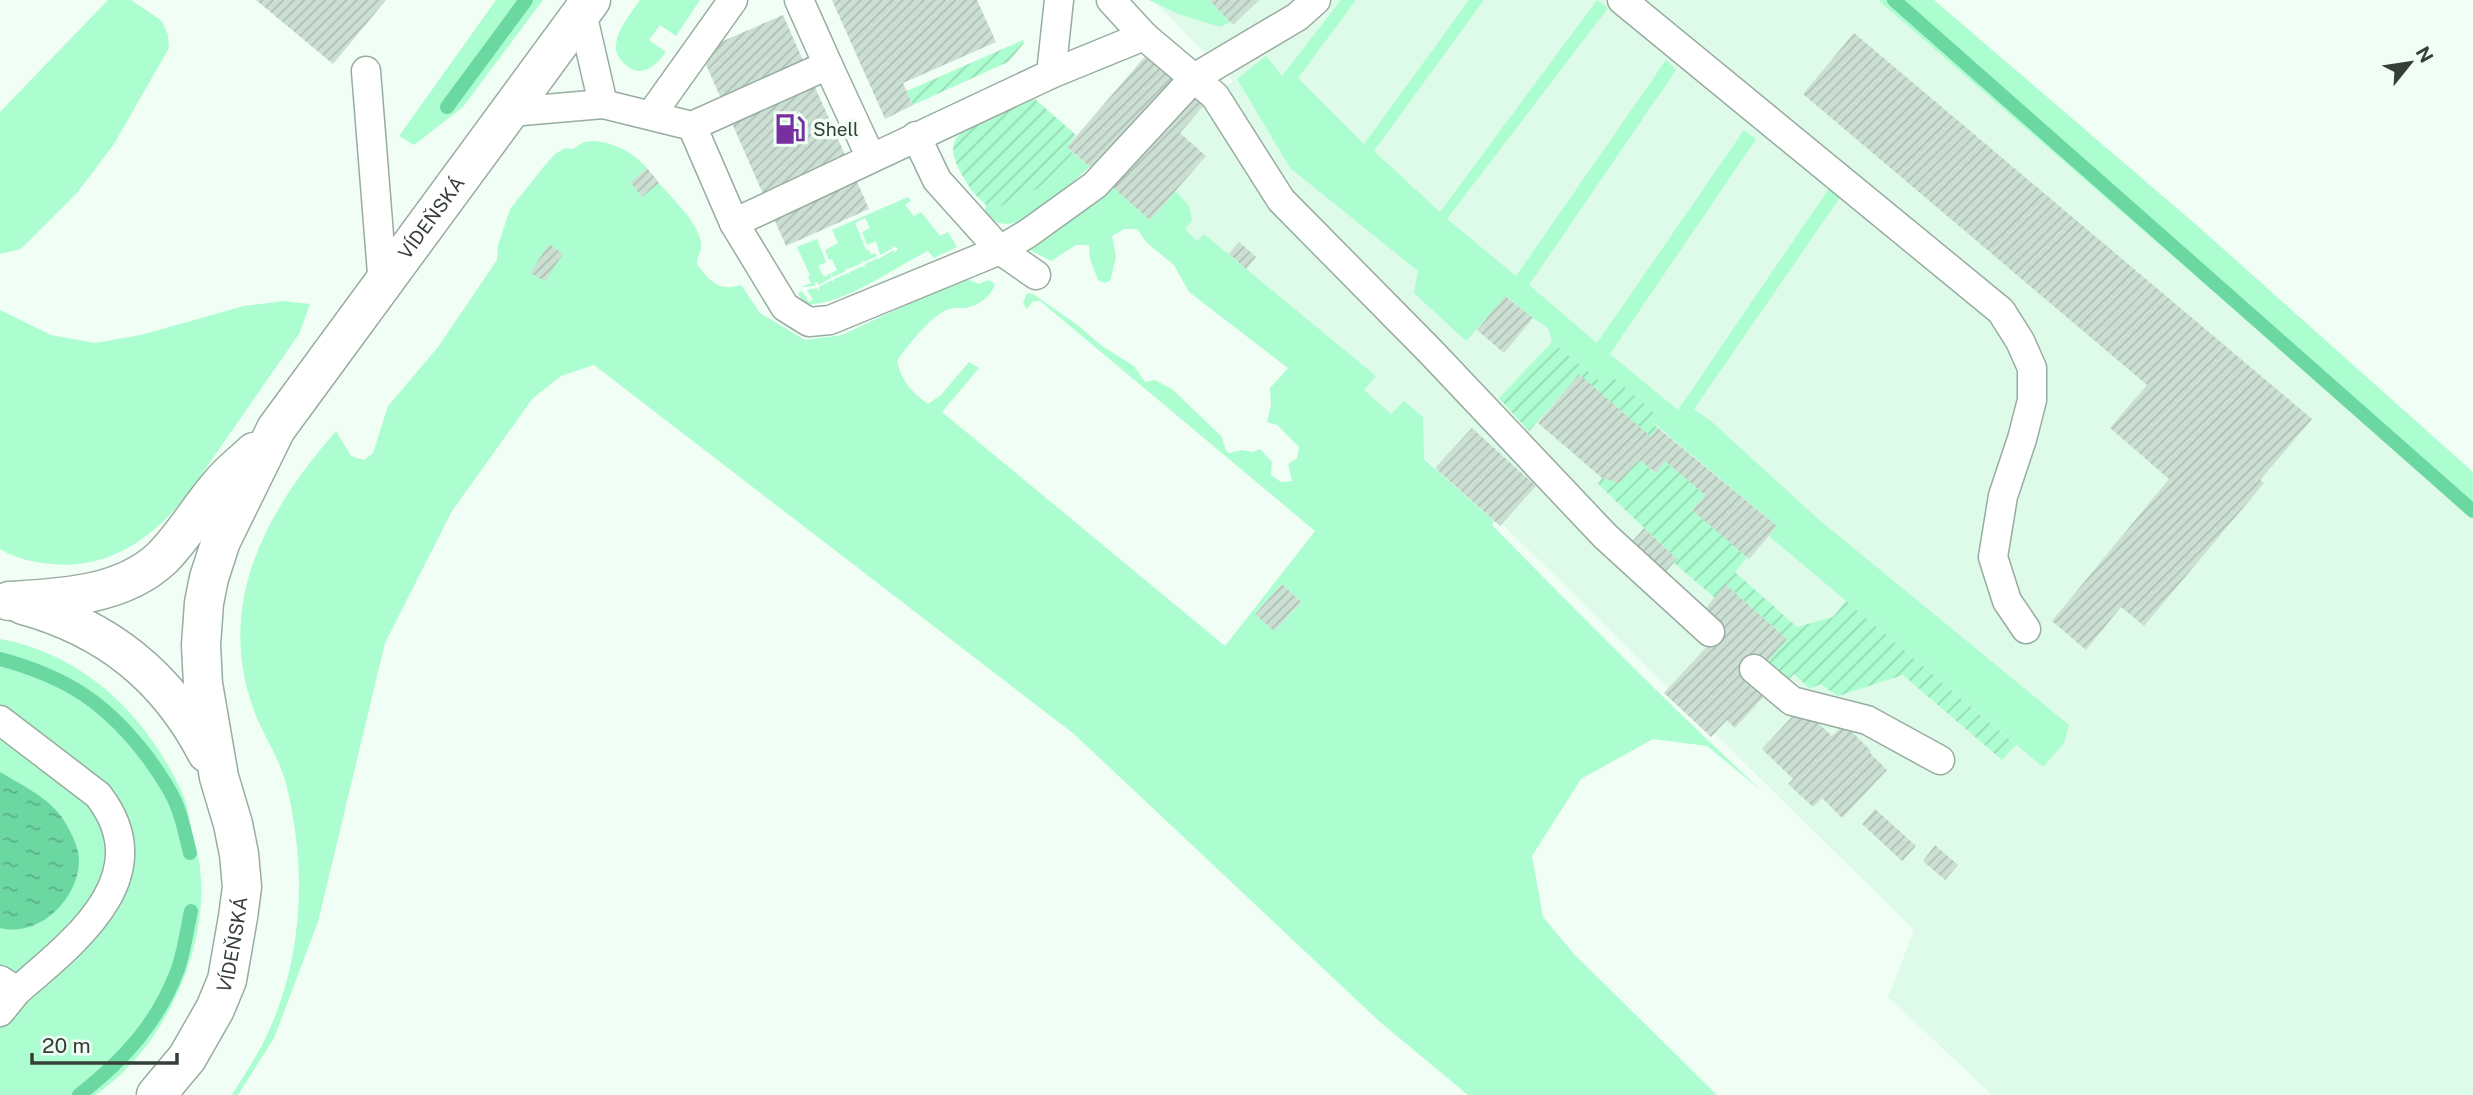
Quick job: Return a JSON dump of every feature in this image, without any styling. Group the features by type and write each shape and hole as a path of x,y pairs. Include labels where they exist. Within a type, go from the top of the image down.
{"main road":[{"name":"VÍDEŇSKÁ","path":"4,600 61,598 83,593 121,583 160,560 177,542 220,484 271,437 586,7"},
{"name":"VÍDEŇSKÁ","path":"156,1095 187,1058 215,1009 227,980 234,947 242,887 233,824 219,777 203,684 201,645 204,603 221,541 271,437"},
{"name":"VÍDEŇSKÁ","path":"4,600 50,612 89,630 144,668 186,716 219,777"}],"lane":[{"path":"651,116 733,0"},
{"path":"799,0 871,158"},
{"path":"1051,74 1059,0"},
{"path":"1111,0 1144,36 1215,96 1281,200 1431,352 1605,536 1710,632"},
{"path":"692,126 734,223 785,307 808,322 830,320 1000,250 1027,234 1095,185 1194,78 1297,17 1317,0"},
{"path":"1622,0 2001,311 2020,341 2032,368 2032,400 2003,496 1993,557 2007,601 2026,629"},
{"path":"586,7 603,104"},
{"path":"734,223 1051,74 1144,36"},
{"path":"510,112 603,104 692,126 828,65"},
{"path":"366,71 383,286"},
{"path":"916,136 937,180 1000,250 1036,275"},
{"path":"1754,669 1792,701 1867,720 1940,760"},
{"path":"0,720 98,795 110,810 121,842 119,873 108,896 73,943 6,994"}],"shaded area":[{"path":"108,0 131,0 162,21 168,35 169,48 114,144 77,193 21,249 0,254 0,112"},
{"path":"496,0 543,0 463,107 414,145 399,136"},
{"path":"640,0 700,0 676,36 660,25 649,40 666,52 658,62 643,71 630,68 622,62 616,49 622,26"},
{"path":"1149,0 1209,0 1230,22 1221,27 1178,14"},
{"path":"1153,0 1878,0 2473,517 2473,1095 1992,1095 1888,997 1914,930 1496,518 1106,191 1233,81"},
{"path":"1341,0 1356,0 1298,78 1364,144 1469,0 1484,0 1374,151 1440,212 1597,0 1608,8 1447,219 1516,276 1666,60 1676,70 1529,285 1597,343 1744,130 1756,139 1610,354 1678,410 1830,187 1841,196 1694,409 1712,422 1817,518 2069,725 2064,743 2043,767 1769,536 1777,526 1649,419 1654,412 1614,379 1606,386 1552,342 1548,328 1506,296 1466,341 1414,293 1418,271 1290,168 1237,79 1266,56 1282,76"},
{"path":"1878,0 1934,0 2201,229 2473,472 2473,517"},
{"path":"1023,40 1024,43 1008,62 913,105 907,91"},
{"path":"1035,99 1076,135 1067,147 1073,153 1041,187 984,214 986,205 970,187 956,164 954,143 958,136 977,122"},
{"path":"594,141 617,146 641,162 647,168 630,182 659,183 686,213 701,240 697,264 706,275 721,286 741,285 760,313 805,340 842,335 964,278 979,284 988,280 995,284 990,294 980,303 946,310 923,329 897,361 904,380 928,404 941,395 969,362 979,368 942,412 1225,646 1315,531 1040,301 1033,301 1027,309 1023,304 1027,293 1033,294 1102,346 1134,366 1145,382 1155,380 1172,389 1222,437 1226,451 1253,452 1260,449 1272,462 1271,475 1281,482 1292,481 1288,464 1297,458 1299,447 1277,425 1267,422 1271,405 1270,388 1288,368 1189,292 1174,265 1147,243 1137,229 1124,229 1112,236 1116,257 1110,281 1104,283 1098,280 1090,259 1089,245 1076,245 1051,261 1028,249 1057,226 1099,201 1108,183 1150,220 1176,191 1189,206 1192,220 1185,229 1197,241 1204,234 1376,376 1364,390 1391,414 1404,401 1423,417 1424,459 1494,521 1492,525 1659,693 1762,791 1707,746 1653,739 1581,779 1532,856 1543,917 1574,954 1717,1095 1468,1095 1380,1022 1074,734 594,365 561,376 533,398 452,511 385,643 318,922 274,1038 238,1095 232,1095 262,1045 276,1014 287,982 298,915 297,847 285,780 251,702 242,663 241,626 245,590 256,556 290,491 336,431 351,456 364,460 373,453 388,406 438,347 497,260 498,245 510,209 555,154 565,148 573,149 584,142","holes":["1282,584 1301,602 1274,631 1255,613"]},
{"path":"1073,153 1090,167 1032,214 1014,223 1001,224 984,214 1041,187"},
{"path":"908,197 911,201 905,205 914,216 921,212 940,236 948,232 957,247 934,258 928,251 848,294 816,304 803,303 798,293 802,291 809,302 813,300 807,290 817,288 819,291 819,287 832,280 834,283 834,279 848,273 850,275 850,272 863,266 864,268 865,264 878,258 880,260 894,250 895,253 898,248 892,246 893,248 880,255 876,241 867,245 862,232 870,228 865,218 855,223 866,250 877,256 864,262 861,260 862,263 845,268 846,271 833,277 831,274 831,278 819,285 817,282 814,283 816,286 801,287 811,283 797,247 817,239 826,262 818,266 824,277 837,270 825,250 838,243 832,230"},
{"path":"283,301 310,304 299,334 190,491 162,522 130,547 93,561 73,564 45,563 19,558 0,549 0,310 51,335 95,343 141,335 244,306"},
{"path":"1552,342 1606,386 1614,378 1654,412 1649,419 1658,428 1651,437 1579,375 1529,431 1499,398"},
{"path":"1639,460 1655,473 1665,461 1705,495 1692,510 1747,557 1735,572 1797,627 1833,617 1846,601 2016,745 2002,760 1903,675 1838,696 1820,684 1810,689 1794,674 1787,681 1766,663 1787,639 1726,585 1715,598 1674,563 1677,559 1598,484 1602,478 1619,483"},
{"path":"0,639 31,647 60,659 111,694 133,716 152,740 183,795 199,860 201,899 197,931 189,964 177,995 142,1052 119,1076 95,1095 0,1095"}],"water":[{"path":"0,772 33,791 55,809 70,832 79,855 77,875 64,901 42,921 15,930 0,928"}],"building":[{"path":"256,0 386,0 333,64"},
{"path":"832,0 977,0 996,42 903,83 913,105 885,119"},
{"path":"1209,0 1259,0 1233,25"},
{"path":"783,15 869,209 786,246 700,51"},
{"path":"1854,33 2312,419 2260,480 2264,483 2144,626 2121,607 2086,650 2052,621 2169,479 2110,428 2147,385 1803,94"},
{"path":"1148,53 1206,103 1180,133 1206,156 1150,220 1067,147"},
{"path":"647,168 659,183 642,197 630,182"},
{"path":"1239,242 1256,257 1246,269 1229,254"},
{"path":"549,244 563,254 545,281 530,273"},
{"path":"1505,296 1533,318 1504,353 1477,330"},
{"path":"1579,374 1651,437 1658,428 1777,526 1749,559 1692,510 1705,495 1665,461 1656,473 1639,460 1619,483 1602,478 1538,423"},
{"path":"1472,428 1536,486 1500,526 1435,468"},
{"path":"1644,528 1677,559 1663,575 1630,544"},
{"path":"1282,584 1301,602 1274,631 1255,614"},
{"path":"1725,584 1787,639 1766,663 1767,693 1735,728 1727,720 1711,737 1664,693 1712,641 1703,612"},
{"path":"1801,707 1832,736 1844,724 1887,770 1842,818 1822,798 1813,807 1788,784 1793,779 1762,749"},
{"path":"1875,809 1916,846 1902,861 1862,824"},
{"path":"1935,845 1958,865 1945,880 1923,861"}],"waterway":[{"path":"447,107 526,0"},
{"path":"1894,0 2473,511"},
{"path":"0,659 46,674 66,684 101,707 117,722 149,759 168,788 179,812 190,853"},
{"path":"79,1095 110,1069 138,1040 160,1007 178,969 191,911"}],"place":[{"name":"Shell","path":"790,129"}]}
